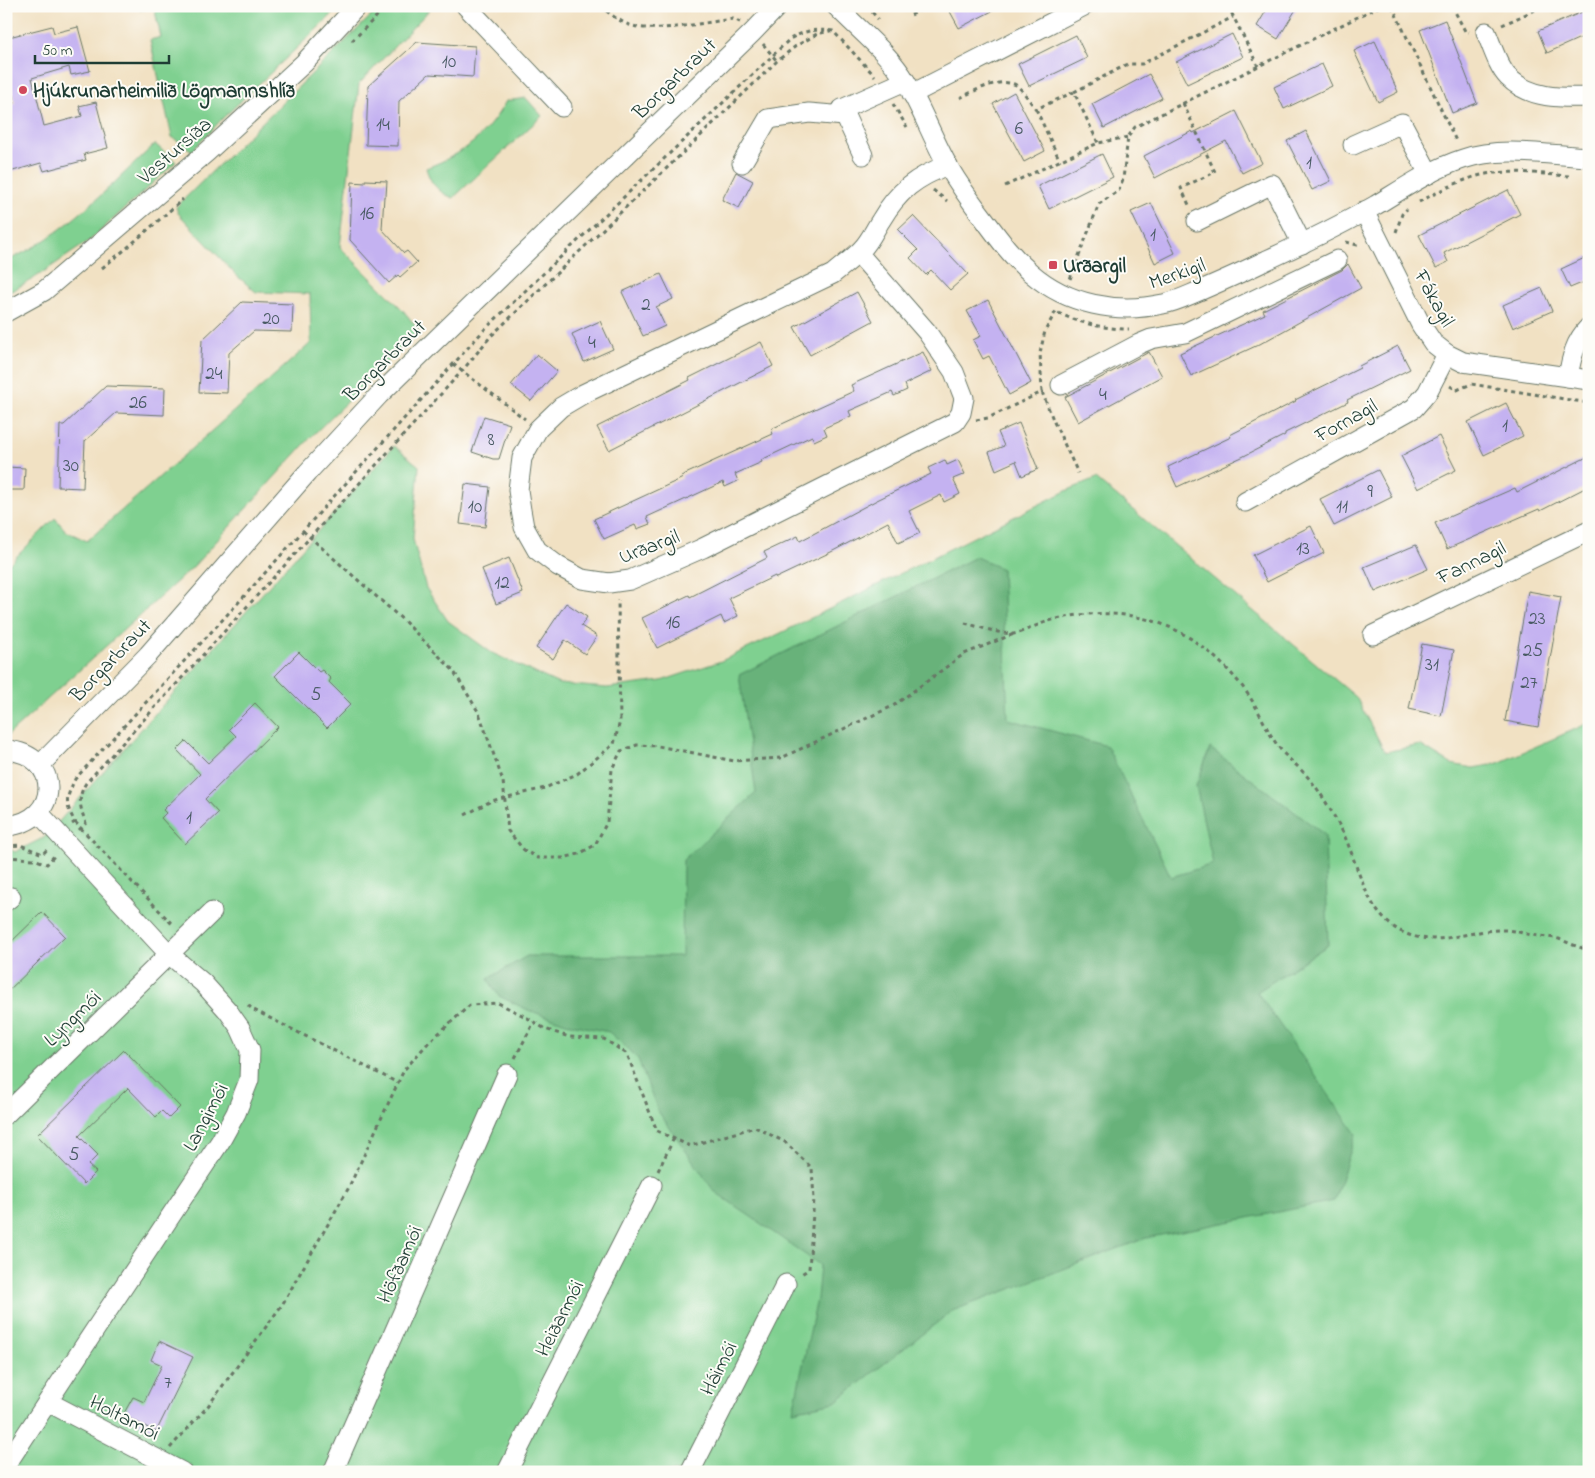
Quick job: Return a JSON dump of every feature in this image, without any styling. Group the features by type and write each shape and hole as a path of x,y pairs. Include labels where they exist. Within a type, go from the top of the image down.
{"street":[{"name":"Vestursíða","path":"6,312 44,291 207,152 304,63 358,6"},
{"path":"466,6 562,108"},
{"name":"Borgarbraut","path":"40,765 148,655 307,473 379,395 778,6"},
{"name":"Merkigil","path":"836,6 886,57 908,87 948,166 967,197 1003,245 1032,274 1048,286 1086,303 1104,307 1124,308 1165,304 1238,275 1302,244 1429,174 1464,158 1506,151 1589,157"},
{"path":"863,155 842,109 908,87 1084,6"},
{"path":"1486,32 1496,57 1507,77 1521,87 1542,95 1564,98 1589,97"},
{"path":"742,163 768,120 810,113 846,116"},
{"path":"1353,145 1402,123 1429,174"},
{"name":"Urðargil","path":"948,166 924,175 898,194 863,249 833,274 583,394 562,407 538,429 522,458 518,490 524,527 537,550 558,566 582,579 609,583 630,580 703,548 955,422"},
{"path":"1197,221 1272,184 1302,244"},
{"name":"Fákagil","path":"1364,211 1422,325 1434,343 1447,354 1463,362 1589,380"},
{"path":"858,253 927,332 954,372 964,398 961,413 955,422"},
{"path":"1061,385 1139,344 1151,339 1185,333 1337,260"},
{"path":"1238,275 1251,302"},
{"path":"1568,377 1578,339 1589,328"},
{"name":"Fornagil","path":"1245,502 1414,408 1427,393 1447,354"},
{"name":"Fannagil","path":"1373,635 1589,530"},
{"path":"6,750 19,751 31,756 40,765 46,777 48,790 45,802 39,813 24,823 6,826"},
{"name":"Langimói","path":"6,1465 220,1142 236,1113 249,1080 250,1050 240,1028 228,1011 202,983 169,954 39,813"},
{"name":"Lyngmói","path":"6,1114 212,912"},
{"name":"Höfðamói","path":"333,1472 507,1074"},
{"name":"Heiðarmói","path":"507,1472 652,1185"},
{"name":"Háimói","path":"690,1472 786,1284"},
{"name":"Holtamói","path":"48,1402 182,1472"}],"path":[{"path":"600,6 631,26 644,29 734,19 740,22"},
{"path":"911,15 928,6"},
{"path":"1228,6 1258,66"},
{"path":"1078,473 1042,392 1040,353 1045,331 1064,294 1099,204 1119,190 1123,179 1128,137 1134,127 1380,6"},
{"path":"1392,6 1464,158 1469,178"},
{"path":"1036,109 1128,64 1142,64 1233,17"},
{"path":"6,846 20,845 42,854 81,828 86,823 81,812 80,793 86,783 462,371 491,336 777,61 796,46 817,34 833,31 815,29 802,32 790,38 484,330 303,531 75,779 68,795 67,808 75,822 81,828 186,938"},
{"path":"762,43 777,61"},
{"path":"960,98 980,89 1005,82 1017,86 1036,109 1060,160"},
{"path":"1074,92 1098,143"},
{"path":"1183,103 1215,172 1181,188 1197,221"},
{"path":"1005,186 1098,143 1128,137"},
{"path":"1341,242 1366,246 1395,236 1402,214 1407,209 1469,178 1514,172 1573,176"},
{"path":"924,175 933,192 950,204"},
{"path":"1055,312 1082,323 1102,327 1133,329"},
{"path":"453,364 538,429"},
{"path":"955,422 988,418 1042,392"},
{"path":"303,531 405,622 453,670 479,713 503,782 508,831 524,850 538,858 563,858 579,854 595,845 607,822 612,769 621,751 637,745 658,746 734,762 781,758 892,706 964,654 1050,620 1089,614 1129,616 1168,626 1188,637 1223,665 1251,699 1270,735 1280,749 1304,773 1326,801 1353,852 1366,892 1372,904 1390,924 1407,934 1425,939 1438,940 1463,934 1504,930 1559,939 1570,945 1589,949"},
{"path":"465,815 491,801 545,788 577,774 614,744 620,721 618,582"},
{"path":"965,623 1014,634"},
{"path":"6,857 34,859 47,864 75,822"},
{"path":"245,1002 252,1009 398,1082"},
{"path":"159,1460 208,1406 282,1305 348,1189 404,1070 429,1042 470,1005 498,1003 545,1030 569,1038 604,1039 627,1054 657,1131 690,1146 754,1127 785,1142 812,1168 814,1200 809,1269 786,1284"},
{"path":"507,1074 534,1022"},
{"path":"652,1185 674,1138"}],"green space":[{"path":"139,6 339,6 336,11 223,118 192,151 172,137 150,40 161,37 154,7 140,10"},
{"path":"381,6 433,6 359,84 340,247 402,309 419,330 311,437 193,567 6,737 6,567 55,518 66,531 87,541 311,343 310,294 256,292 236,275 178,213 176,207"},
{"path":"526,98 542,116 453,198 435,186 426,168 452,157 473,142 482,134 506,101"},
{"path":"155,144 176,162 89,241 33,279 6,294 6,261 47,239 66,225"},
{"path":"394,446 419,466 413,539 426,588 448,621 492,653 559,684 607,688 661,681 721,661 1068,490 1096,479 1356,697 1385,752 1420,745 1451,764 1473,768 1496,764 1589,723 1589,1472 6,1472 6,847 15,852 45,837"},
{"path":"976,557 1002,569 1008,719 1107,746 1171,877 1213,864 1196,786 1210,748 1325,835 1328,945 1257,992 1356,1134 1334,1201 1146,1238 952,1311 835,1402 793,1411 817,1299 820,1265 714,1191 658,1111 637,1057 609,1032 566,1023 528,1010 499,996 488,979 527,956 682,956 683,860 756,793 739,675"}],"building":[{"path":"947,6 1002,6 959,28"},
{"path":"1269,6 1298,6 1278,39 1257,26"},
{"path":"1589,9 1589,34 1547,53 1538,31"},
{"path":"1445,20 1477,103 1452,113 1420,30"},
{"name":"Hjúkrunarheimilið Lögmannshlíð","path":"52,26 54,33 78,27 90,71 71,75 69,67 32,78 44,126 82,116 79,106 96,102 108,148 84,154 86,160 44,171 41,163 6,173 6,106 15,103 6,71 6,46 11,45 9,37"},
{"path":"1232,34 1243,57 1187,84 1176,62"},
{"path":"1076,35 1087,58 1029,86 1018,64"},
{"path":"1375,41 1398,92 1378,102 1354,51"},
{"path":"417,42 475,46 473,77 429,74 399,101 398,146 366,145 368,86"},
{"path":"1322,64 1332,86 1284,109 1274,87"},
{"path":"1149,74 1162,98 1104,128 1092,104"},
{"path":"1014,92 1045,151 1024,162 993,104"},
{"path":"1236,111 1262,163 1242,173 1226,141 1155,178 1144,156"},
{"path":"1306,131 1331,181 1312,190 1287,141"},
{"path":"1102,154 1113,177 1049,209 1038,186"},
{"path":"736,172 753,181 739,208 722,200"},
{"path":"365,180 387,181 382,229 404,253 407,251 417,262 400,277 398,275 389,283 350,240 352,182 365,183"},
{"path":"1508,190 1520,214 1444,253 1448,262 1436,268 1419,235"},
{"path":"1151,203 1175,253 1155,263 1131,212"},
{"path":"913,216 968,274 950,290 931,270 926,275 910,258 918,250 898,230"},
{"path":"1589,256 1589,280 1570,288 1561,269"},
{"path":"1348,264 1361,288 1258,345 1191,376 1180,353 1265,314 1263,310 1342,270"},
{"path":"661,274 673,299 656,307 665,326 643,336 622,292"},
{"path":"1542,288 1552,311 1513,328 1503,305"},
{"path":"857,292 873,321 810,355 794,327"},
{"path":"988,300 1031,383 1009,395 989,356 983,359 973,340 981,336 967,311"},
{"path":"242,302 293,304 292,332 254,331 229,353 227,393 199,392 202,340"},
{"path":"600,321 613,349 584,362 572,334"},
{"path":"761,342 773,366 609,450 597,427"},
{"path":"1398,346 1410,369 1347,400 1348,402 1242,457 1177,487 1168,467 1231,437 1230,435 1360,368 1359,366"},
{"path":"923,352 932,371 905,384 907,390 894,396 892,392 849,411 851,416 824,428 827,435 814,441 812,436 761,460 762,462 735,474 738,481 725,487 723,482 647,517 650,524 637,529 635,525 604,539 594,519 683,478 681,476 773,434 771,429 854,391 851,385"},
{"path":"1149,352 1162,376 1078,422 1065,397"},
{"path":"537,354 557,371 531,401 511,385"},
{"path":"106,386 165,388 164,415 116,413 85,441 83,488 58,487 60,425 64,425"},
{"path":"1506,403 1523,436 1484,455 1468,422"},
{"path":"484,416 510,424 499,459 493,459 472,452"},
{"path":"1019,423 1038,469 1022,476 1016,461 996,470 989,452 1004,446 998,432"},
{"path":"1439,436 1456,470 1418,489 1401,456"},
{"path":"1589,456 1589,486 1540,511 1539,509 1447,549 1435,523 1515,488 1517,492"},
{"path":"945,460 947,465 958,460 965,474 953,479 960,494 944,502 941,495 909,511 920,533 898,543 888,522 831,552 729,598 738,616 724,623 721,616 657,648 642,618 689,595 690,597 767,558 764,552 798,536 800,541 931,474 928,468"},
{"path":"6,467 25,468 24,490 6,490"},
{"path":"1378,470 1392,497 1334,526 1320,499"},
{"path":"465,484 490,487 485,527 460,524"},
{"path":"1311,526 1324,553 1267,582 1253,555"},
{"path":"1416,545 1428,569 1375,592 1364,567"},
{"path":"509,558 523,593 496,604 482,569"},
{"path":"1528,591 1561,597 1538,727 1505,721"},
{"path":"566,603 587,617 581,626 597,636 585,654 565,640 553,659 536,648"},
{"path":"1422,644 1454,650 1441,716 1409,709"},
{"path":"299,652 319,672 322,670 331,679 329,682 351,704 327,728 275,676"},
{"path":"255,703 278,727 205,799 218,813 185,844 161,818 166,813 163,810 200,774 177,750 186,741 208,763 236,736 229,729"},
{"path":"42,912 65,936 6,993 6,947"},
{"path":"124,1050 180,1107 169,1118 162,1111 156,1117 128,1088 79,1136 98,1155 88,1165 96,1172 84,1184 37,1135"},
{"path":"159,1341 193,1357 156,1432 123,1415 133,1397 144,1402 162,1365 151,1360"}],"place":[{"name":"Hjúkrunarheimilið Lögmannshlíð","path":"23,90"},
{"name":"Urðargil","path":"1053,265"}]}
